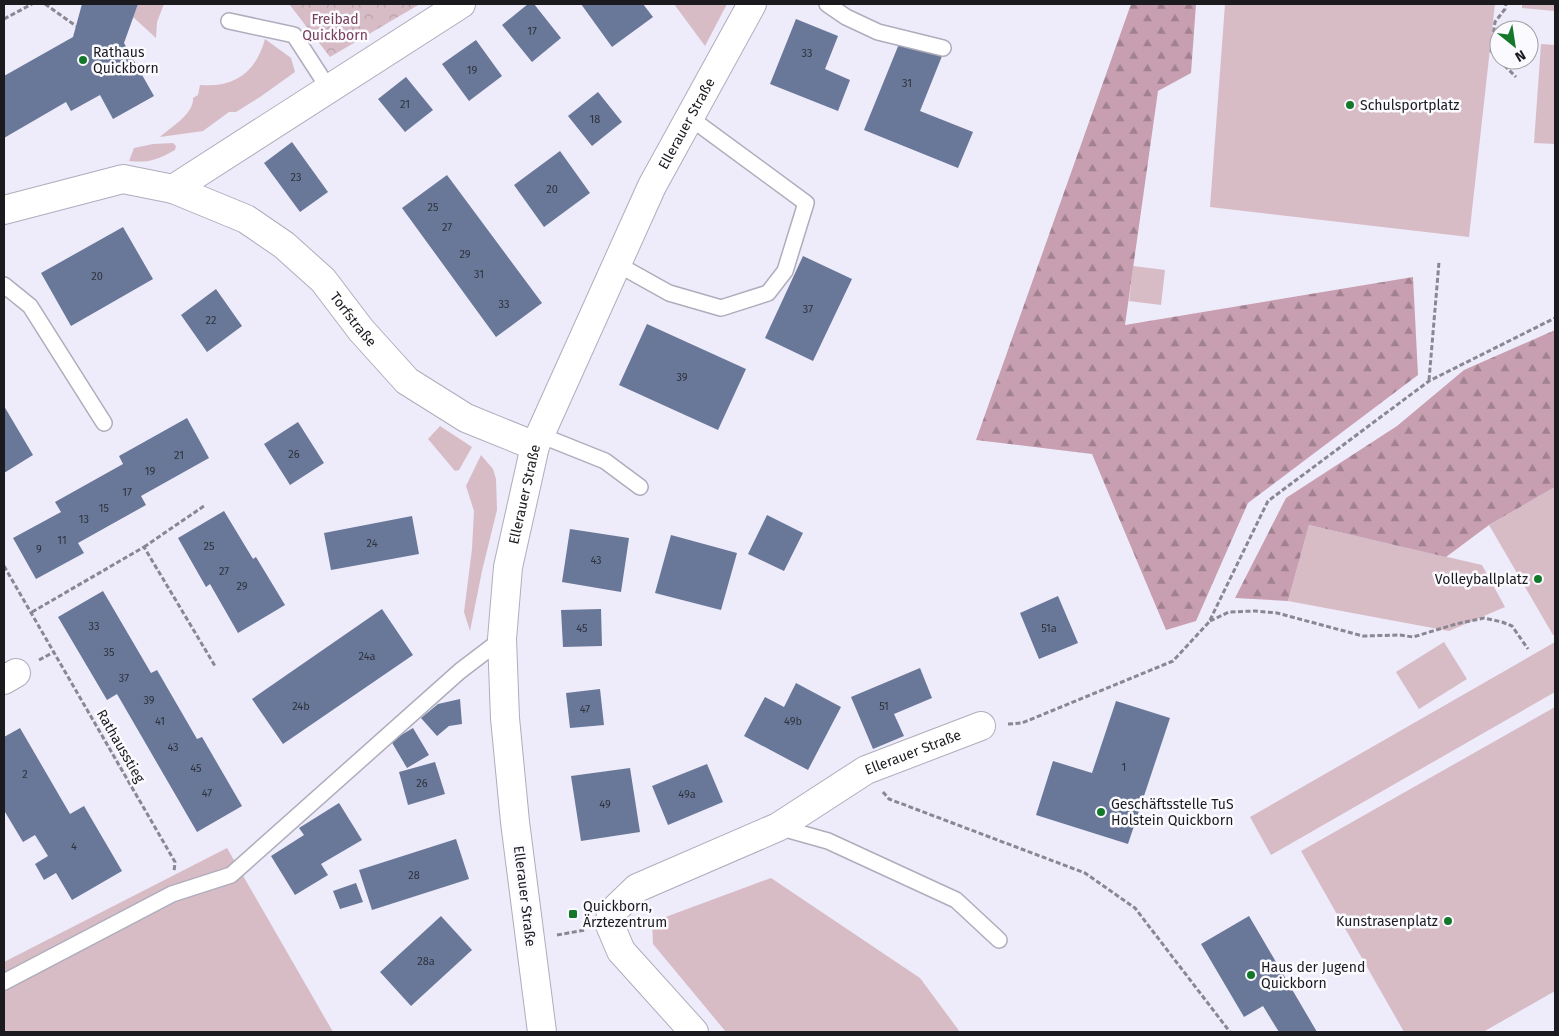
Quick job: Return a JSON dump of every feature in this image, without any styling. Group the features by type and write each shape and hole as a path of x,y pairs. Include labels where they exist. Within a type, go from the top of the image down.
{"street":[{"path":"173,189 461,4"},
{"name":"Ellerauer Straße","path":"542,1032 515,822 506,728 502,639 508,567 538,441 652,186 752,4"},
{"name":"Torfstraße","path":"4,210 123,179 173,189 246,219 284,245 322,280 406,381 466,418 538,441"},
{"name":"Ellerauer Straße","path":"610,926 611,914 637,888 778,827 866,770 981,726"},
{"path":"610,926 621,951 694,1032"}],"lane":[{"path":"827,4 846,17 878,32 943,48"},
{"path":"229,20 294,35 329,89"},
{"path":"617,264 669,293 721,308 768,293 785,271 806,203 690,117"},
{"path":"4,285 30,306 104,423"},
{"path":"538,441 605,461 640,487"},
{"path":"4,982 172,894 231,875 460,671 502,639"},
{"path":"778,827 828,841 956,900 999,940"}],"path":[{"path":"4,18 32,4"},
{"path":"45,4 76,26"},
{"path":"1497,20 1505,9 1506,4"},
{"path":"1509,70 1516,77"},
{"path":"1428,381 1438,262"},
{"path":"981,726 1022,723 1174,661 1209,622 1268,501 1428,381 1555,318"},
{"path":"32,612 144,547 204,506"},
{"path":"144,547 215,666"},
{"name":"Rathausstieg","path":"4,566 175,862 172,894"},
{"path":"1209,622 1229,612 1256,611 1276,613 1363,636 1413,636 1484,618 1512,626 1528,649"},
{"path":"866,770 889,799 1085,873 1136,908 1230,1032"},
{"path":"530,939 610,926"}],"green space":[{"path":"138,4 164,4 157,22 156,38 133,17"},
{"name":"Freibad Quickborn","path":"289,4 420,4 330,57"},
{"path":"674,4 712,5 727,4 705,46"},
{"path":"1131,4 1196,4 1191,73 1158,91 1125,325 1413,277 1418,375 1248,503 1196,621 1166,630 1092,454 976,440"},
{"name":"Schulsportplatz","path":"1225,4 1495,4 1493,20 1489,20 1489,58 1469,237 1210,207"},
{"path":"1522,4 1555,4 1555,11 1522,8"},
{"path":"265,39 291,58 295,72 260,97 236,112 229,112 203,131 160,137 186,115 193,98 198,95 200,85 224,84 242,76 250,69 261,51"},
{"path":"1541,44 1555,45 1555,144 1534,143"},
{"path":"173,143 176,146 175,150 158,158 142,162 129,161 134,148 153,144"},
{"path":"1133,266 1165,270 1161,305 1129,301"},
{"path":"1555,330 1555,487 1489,525 1446,557 1309,525 1288,601 1235,598 1286,498 1397,426 1464,370"},
{"path":"440,426 472,447 459,470 455,471 428,439"},
{"path":"481,455 493,469 496,479 497,510 470,631 464,612 472,549 474,511 466,486"},
{"name":"Volleyballplatz","path":"1555,487 1555,634 1553,635 1489,525"},
{"path":"1309,525 1482,565 1505,607 1449,631 1288,601"},
{"path":"1444,642 1467,679 1419,709 1396,672"},
{"path":"1555,642 1555,692 1271,855 1250,817"},
{"name":"Kunstrasenplatz","path":"1555,707 1555,991 1483,1032 1404,1032 1301,851"},
{"path":"227,848 333,1032 4,1032 4,962"},
{"path":"771,878 920,978 960,1032 726,1032 653,944 652,922"}],"building":[{"name":"Rathaus Quickborn","path":"82,4 138,4 124,43 154,96 113,119 100,95 71,111 66,102 4,138 4,76 73,37"},
{"path":"528,4 534,4 561,38 532,62 502,25"},
{"path":"581,4 643,4 653,17 612,47"},
{"path":"796,19 838,36 825,69 850,80 838,111 770,84"},
{"path":"901,39 942,56 920,111 973,132 958,168 864,130"},
{"path":"476,40 502,76 469,101 442,64"},
{"path":"406,77 433,110 405,132 378,99"},
{"path":"598,92 622,122 592,146 568,116"},
{"path":"292,142 328,192 300,212 264,163"},
{"path":"560,151 590,193 544,227 514,185"},
{"path":"447,175 542,303 496,337 402,208"},
{"path":"123,227 153,279 71,326 41,273"},
{"path":"803,256 852,279 813,361 765,338"},
{"path":"216,289 242,326 207,352 181,315"},
{"path":"647,324 746,369 718,430 619,385"},
{"path":"4,406 33,455 4,473"},
{"path":"187,418 209,458 141,496 146,505 78,543 84,553 36,579 13,538 61,512 55,502 123,464 119,456"},
{"path":"298,422 324,463 290,485 264,444"},
{"path":"224,511 253,559 256,557 285,605 238,633 210,584 206,587 178,538"},
{"path":"767,515 803,533 784,571 748,554"},
{"path":"412,516 419,554 331,570 324,533"},
{"path":"570,529 629,538 621,592 562,582"},
{"path":"671,535 737,553 721,610 655,593"},
{"path":"103,591 151,673 157,670 197,739 202,737 242,806 197,832 117,694 107,700 58,617"},
{"path":"1058,596 1078,643 1039,659 1020,613"},
{"path":"382,609 413,655 283,744 252,699"},
{"path":"601,609 602,646 563,647 561,610"},
{"path":"920,668 932,698 894,714 904,736 873,749 851,697"},
{"path":"796,683 841,707 808,770 744,736 765,697 784,707"},
{"path":"600,689 604,725 570,728 566,693"},
{"path":"460,699 462,724 449,726 437,736 421,718 438,704"},
{"path":"1116,701 1170,718 1128,844 1036,815 1053,761 1092,773"},
{"path":"20,728 70,814 84,806 122,871 72,900 56,873 44,880 35,864 48,856 35,835 23,842 4,813 4,737"},
{"path":"413,728 429,755 407,768 391,741"},
{"path":"435,762 445,794 408,805 399,772"},
{"path":"707,764 723,802 668,825 652,786"},
{"path":"630,768 640,832 581,841 571,776"},
{"path":"339,803 362,840 321,864 328,875 295,895 271,856 304,835 299,828"},
{"path":"456,839 469,879 372,910 359,870"},
{"path":"356,883 363,902 340,909 333,891"},
{"path":"441,916 472,950 411,1006 380,972"},
{"name":"Haus der Jugend Quickborn","path":"1249,916 1317,1032 1279,1032 1263,1006 1244,1017 1201,944"}],"place":[{"name":"Rathaus Quickborn","path":"83,60"},
{"name":"Schulsportplatz","path":"1350,105"},
{"name":"Volleyballplatz","path":"1538,579"},
{"name":"Geschäftsstelle TuS Holstein Quickborn","path":"1101,812"},
{"name":"Quickborn, Ärztezentrum","path":"573,914"},
{"name":"Kunstrasenplatz","path":"1448,921"},
{"name":"Haus der Jugend Quickborn","path":"1251,975"}]}
